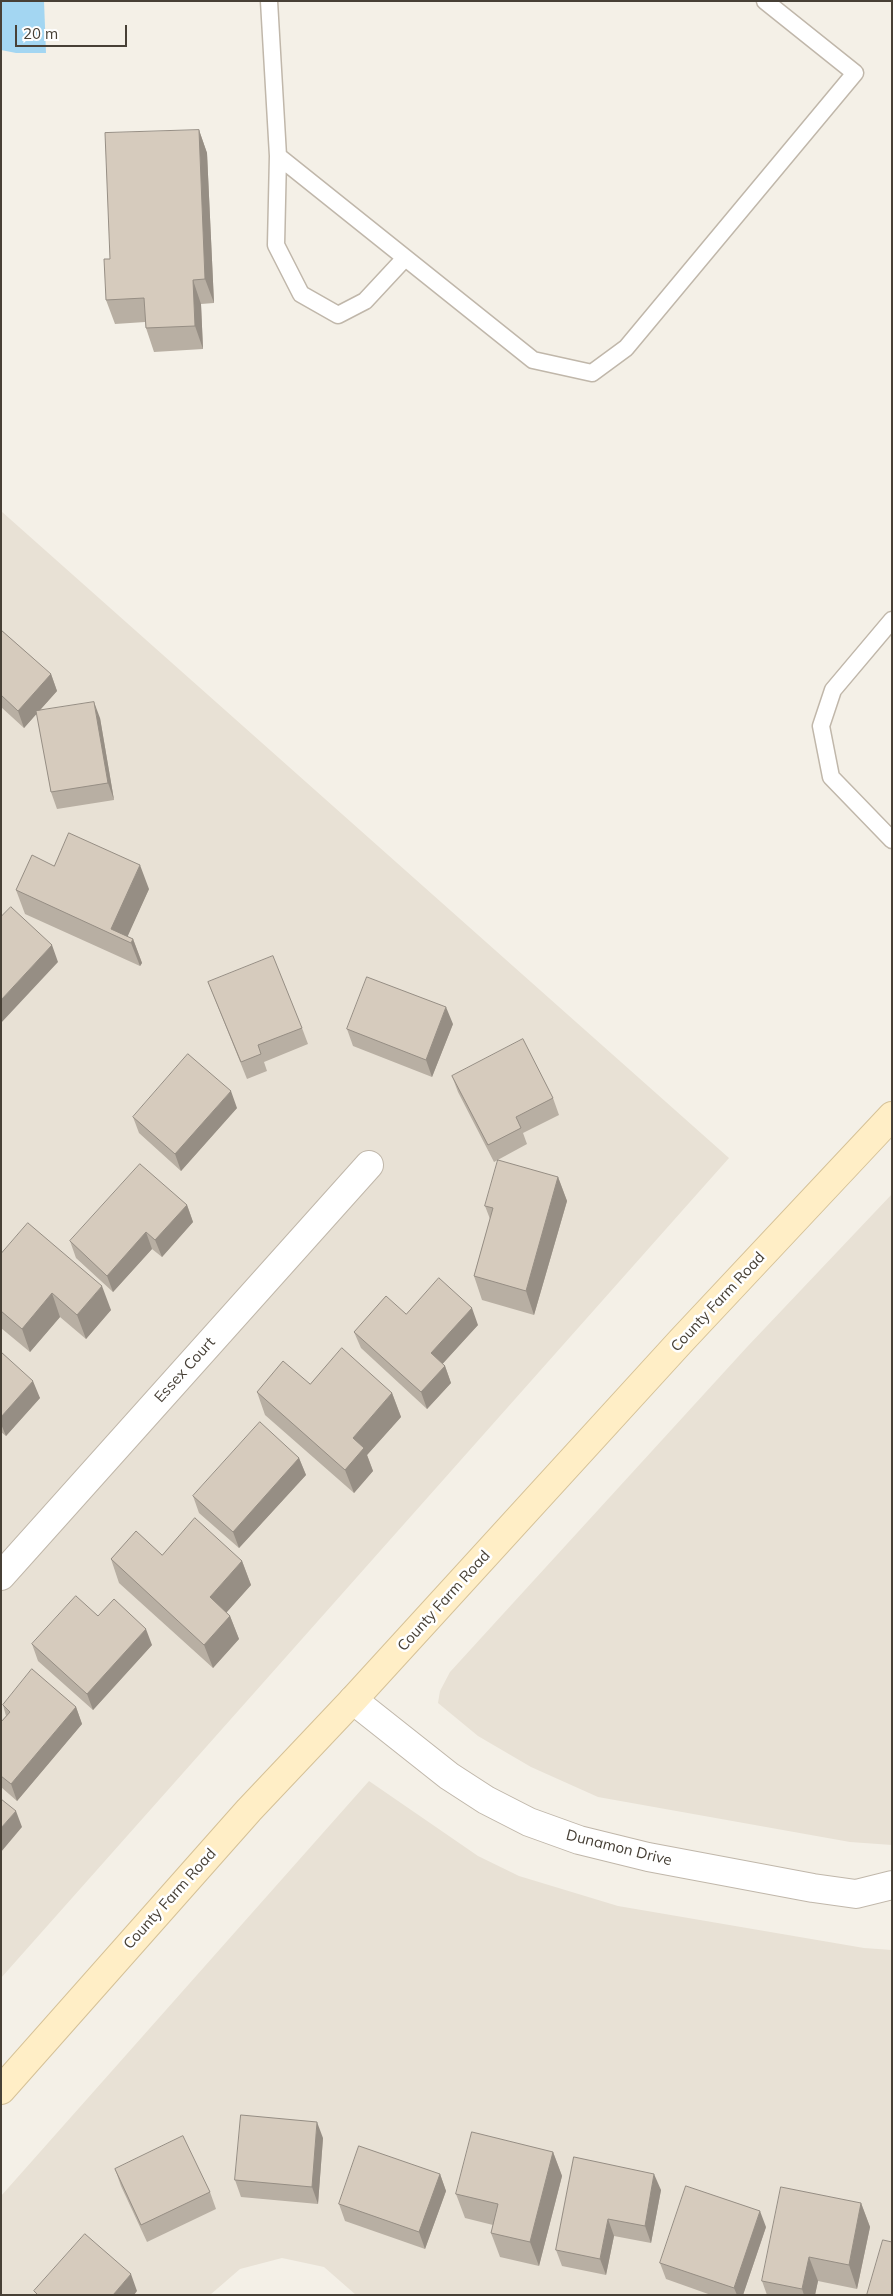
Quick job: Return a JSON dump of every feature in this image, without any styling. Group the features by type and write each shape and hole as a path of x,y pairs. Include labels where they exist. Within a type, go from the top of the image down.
{"main road":[{"name":"County Farm Road","path":"1,2090 249,1810 353,1700 681,1341 892,1116"}],"street":[{"name":"Essex Court","path":"1,1576 369,1165"},
{"name":"Dunamon Drive","path":"353,1700 449,1776 486,1800 529,1822 579,1840 648,1857 813,1888 856,1894 892,1886"}],"lane":[{"path":"269,1 278,156 276,245 301,294 338,315 365,301 405,258"},
{"path":"278,156 533,360 592,373 626,348 856,73 765,1"},
{"path":"892,620 833,690 821,726 831,777 892,840"}],"shaded area":[{"path":"1,511 729,1158 1,1978"},
{"path":"892,1194 892,1845 850,1842 598,1797 531,1767 478,1736 438,1703 440,1691 450,1672 747,1347"},
{"path":"369,1781 478,1856 519,1876 618,1906 864,1948 892,1950 892,2295 356,2295 324,2267 282,2258 240,2269 210,2295 1,2295 1,2196"}],"water":[{"path":"1,1 44,1 46,53 16,53 1,50"}],"building":[{"path":"199,130 205,279 193,280 195,326 146,328 144,298 106,300 104,259 110,259 105,133"},
{"path":"1,630 51,674 18,711 1,695"},
{"path":"94,702 108,783 51,792 36,711"},
{"path":"69,833 140,865 111,929 133,939 131,943 16,890 32,855 54,866"},
{"path":"11,907 52,945 1,1000 1,917"},
{"path":"273,956 302,1028 258,1045 261,1054 241,1062 208,982"},
{"path":"367,977 446,1007 426,1060 347,1029"},
{"path":"523,1039 553,1098 516,1117 521,1128 488,1145 452,1076"},
{"path":"188,1054 231,1091 175,1154 133,1117"},
{"path":"498,1160 558,1177 526,1291 474,1276 493,1208 485,1206"},
{"path":"140,1164 187,1205 155,1240 146,1232 107,1276 70,1241"},
{"path":"28,1223 102,1286 77,1315 52,1293 22,1329 1,1311 1,1254"},
{"path":"439,1278 472,1308 431,1353 445,1366 421,1392 354,1332 386,1296 406,1314"},
{"path":"342,1348 392,1393 353,1438 364,1448 345,1470 257,1392 283,1361 310,1384"},
{"path":"1,1352 33,1381 1,1417"},
{"path":"260,1422 299,1458 233,1532 193,1496"},
{"path":"195,1518 242,1561 210,1597 230,1616 204,1645 111,1559 136,1531 162,1555"},
{"path":"76,1596 98,1616 114,1599 146,1629 87,1694 32,1644"},
{"path":"32,1669 76,1707 11,1784 1,1776 1,1722 10,1712 3,1705"},
{"path":"1,1799 16,1811 1,1828"},
{"path":"241,2115 317,2122 312,2187 235,2180"},
{"path":"472,2132 553,2152 530,2242 491,2233 498,2204 456,2194"},
{"path":"183,2136 210,2192 141,2225 115,2169"},
{"path":"359,2146 440,2174 419,2232 339,2204"},
{"path":"574,2157 654,2174 645,2226 608,2219 600,2259 556,2250"},
{"path":"686,2186 760,2211 734,2288 660,2263"},
{"path":"781,2187 861,2203 849,2265 809,2257 802,2289 762,2281"},
{"path":"85,2234 131,2274 113,2295 38,2295 34,2291"},
{"path":"883,2240 892,2242 892,2295 867,2295"}]}
